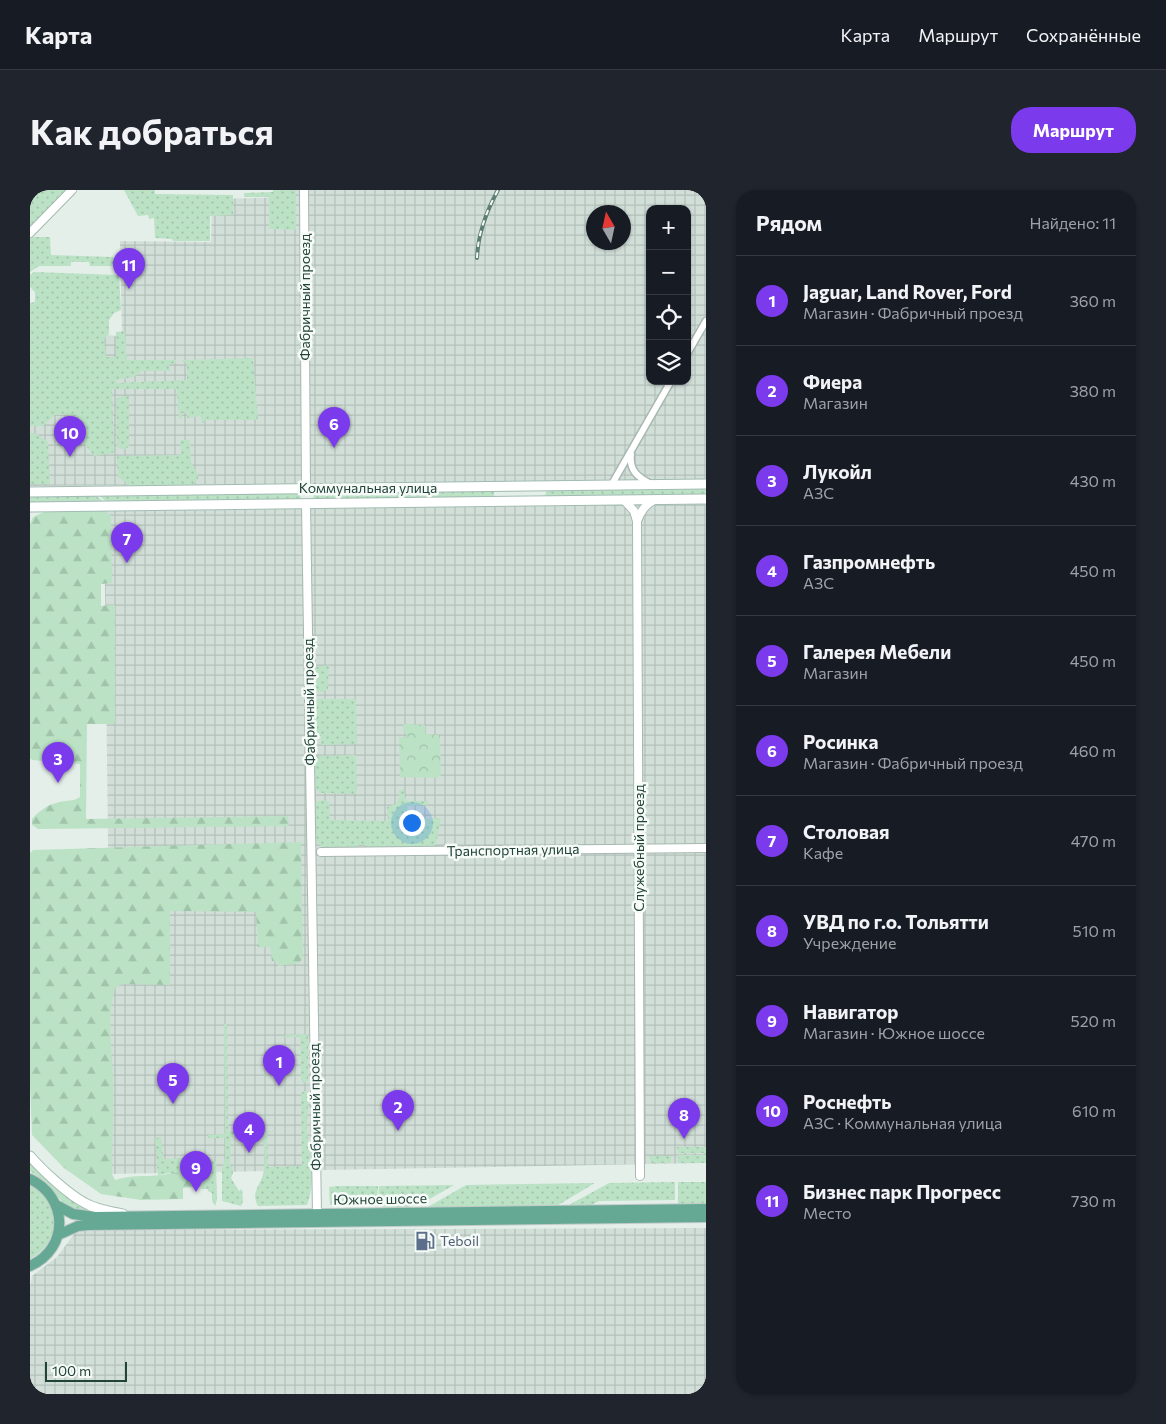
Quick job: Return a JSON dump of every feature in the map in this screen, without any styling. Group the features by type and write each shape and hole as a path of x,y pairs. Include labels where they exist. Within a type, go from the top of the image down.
{"main road":[{"name":"Коммунальная улица","path":"30,492 706,484"},
{"path":"546,486 542,491 543,499 547,501"},
{"path":"527,502 532,499 534,494 528,487"},
{"name":"Фабричный проезд","path":"306,489 306,504"},
{"name":"Коммунальная улица","path":"30,507 706,499"},
{"path":"30,1156 40,1167 84,1203 100,1210 136,1216"},
{"path":"30,1179 48,1191 56,1205 60,1220 58,1235 46,1255 30,1266"},
{"name":"Южное шоссе","path":"56,1205 73,1214 82,1216 706,1209"},
{"name":"Южное шоссе","path":"58,1235 78,1226 97,1225 706,1217"}],"street":[{"path":"30,233 72,190"},
{"name":"Фабричный проезд","path":"304,190 306,489"},
{"path":"691,347 706,321"},
{"path":"612,484 670,385"},
{"path":"631,452 630,460 633,470 641,479 652,484"},
{"path":"637,521 647,504 656,499"},
{"path":"624,500 634,510 637,521"},
{"name":"Фабричный проезд","path":"306,504 317,1214"},
{"name":"Служебный проезд","path":"637,521 640,1176"},
{"name":"Транспортная улица","path":"321,852 706,848"}],"shaded area":[{"path":"296,190 706,190 706,481 30,486 30,334 122,336 120,241 211,242 212,199 296,197"},
{"path":"706,504 706,1163 112,1174 104,511"},
{"path":"706,1228 706,1394 30,1394 30,1287 32,1276 57,1257 74,1234 85,1230"}],"green space":[{"path":"30,190 66,190 30,226"},
{"path":"124,190 155,190 155,194 233,195 233,215 210,216 210,241 173,241 172,239 155,238 154,218 149,219 148,215 138,216"},
{"path":"273,190 296,190 296,230 269,229 269,197 244,197 244,193 273,192"},
{"path":"50,237 51,255 113,257 116,263 114,266 90,266 89,262 71,262 71,266 39,266 30,272 30,238"},
{"path":"34,272 119,275 121,310 114,313 109,320 109,334 104,339 106,357 116,357 116,332 125,331 127,360 176,360 176,363 169,364 170,371 140,371 140,373 133,377 116,380 116,383 187,380 187,362 183,362 183,360 253,358 258,420 205,420 204,423 200,416 187,418 187,413 182,413 182,419 179,419 177,389 112,389 114,452 112,453 94,456 78,435 68,431 78,430 76,415 55,415 43,426 30,426 30,303 35,302 35,292 30,287 30,275"},
{"path":"122,396 129,396 129,446 126,449 121,449 117,446 116,399"},
{"path":"30,433 37,434 48,442 50,484 30,484"},
{"path":"180,440 190,440 191,462 198,475 198,479 193,485 131,486 118,477 117,456 181,455"},
{"path":"706,487 706,496 546,497 545,495 547,490"},
{"path":"494,490 494,499 315,500 313,496 314,493"},
{"path":"300,493 301,497 299,500 108,503 98,495"},
{"path":"30,494 95,495 105,503 30,504"},
{"path":"104,511 111,515 112,583 101,584 101,606 115,605 115,724 87,724 86,819 288,816 289,826 38,829 32,825 32,819 46,807 80,797 80,764 32,760 30,758 30,524 33,517 44,512"},
{"path":"329,665 328,689 322,692 313,691 312,669"},
{"path":"318,699 355,699 357,743 321,745 321,735 315,735 314,701"},
{"path":"403,724 425,725 425,734 440,735 441,775 437,778 400,777 399,737 408,737 403,731"},
{"path":"356,755 357,790 355,794 322,793 314,788 314,760 316,756"},
{"path":"404,789 405,798 408,801 428,801 428,805 407,806 408,820 441,818 436,845 432,847 368,848 364,845 358,845 358,848 329,849 319,844 316,840 314,803 322,800 329,802 330,820 388,821 387,807 396,804 399,798 399,790"},
{"path":"301,842 303,958 299,963 278,966 278,962 272,961 270,947 258,947 256,912 170,911 170,985 122,984 115,988 111,1010 113,1089 112,1174 115,1180 132,1176 185,1173 198,1176 204,1180 201,1187 183,1188 183,1199 141,1200 101,1194 64,1168 32,1135 30,1082 30,853 33,850"},
{"path":"224,1024 227,1024 228,1132 275,1131 267,1133 268,1167 302,1166 301,1096 302,1092 308,1093 307,1134 312,1181 307,1205 258,1206 255,1196 263,1173 263,1136 231,1137 230,1166 232,1166 233,1173 231,1178 239,1191 242,1189 243,1201 241,1206 222,1201 225,1138 208,1138 208,1135 224,1134 225,1132"},
{"path":"308,1034 308,1081 304,1083 301,1080 300,1037 285,1037 285,1035"},
{"path":"161,1137 163,1159 209,1157 216,1162 217,1200 215,1206 212,1200 212,1193 208,1189 201,1189 204,1180 169,1173 158,1175 155,1138"},
{"path":"677,1147 706,1147 706,1153 678,1153"},
{"path":"678,1155 706,1155 706,1163 678,1163"},
{"path":"649,1156 671,1156 671,1163 651,1163"},
{"path":"30,1161 102,1212 76,1211 64,1204 46,1182 30,1171"},
{"path":"675,1182 675,1200 599,1201 590,1206 567,1206 609,1183"},
{"path":"678,1182 706,1182 706,1205 678,1205"},
{"path":"595,1183 555,1207 426,1208 466,1185"},
{"path":"30,1184 48,1201 54,1222 53,1232 48,1242 41,1251 30,1259"},
{"path":"454,1185 428,1200 410,1207 390,1208 380,1206 380,1203 378,1203 379,1186"},
{"path":"378,1186 377,1203 330,1205 329,1187"}],"railway":[{"path":"477,258 483,223 498,190"}],"place":[{"name":"Бизнес парк Прогресс","path":"129,289"},
{"name":"Росинка","path":"334,448"},
{"name":"Роснефть","path":"70,457"},
{"name":"Столовая","path":"127,563"},
{"name":"Лукойл","path":"58,783"},
{"name":"Jaguar, Land Rover, Ford","path":"279,1086"},
{"name":"Галерея Мебели","path":"173,1104"},
{"name":"Фиера","path":"398,1131"},
{"name":"УВД по г.о. Тольятти","path":"684,1139"},
{"name":"Газпромнефть","path":"249,1153"},
{"name":"Навигатор","path":"196,1192"},
{"name":"Teboil","path":"425,1241"}]}
